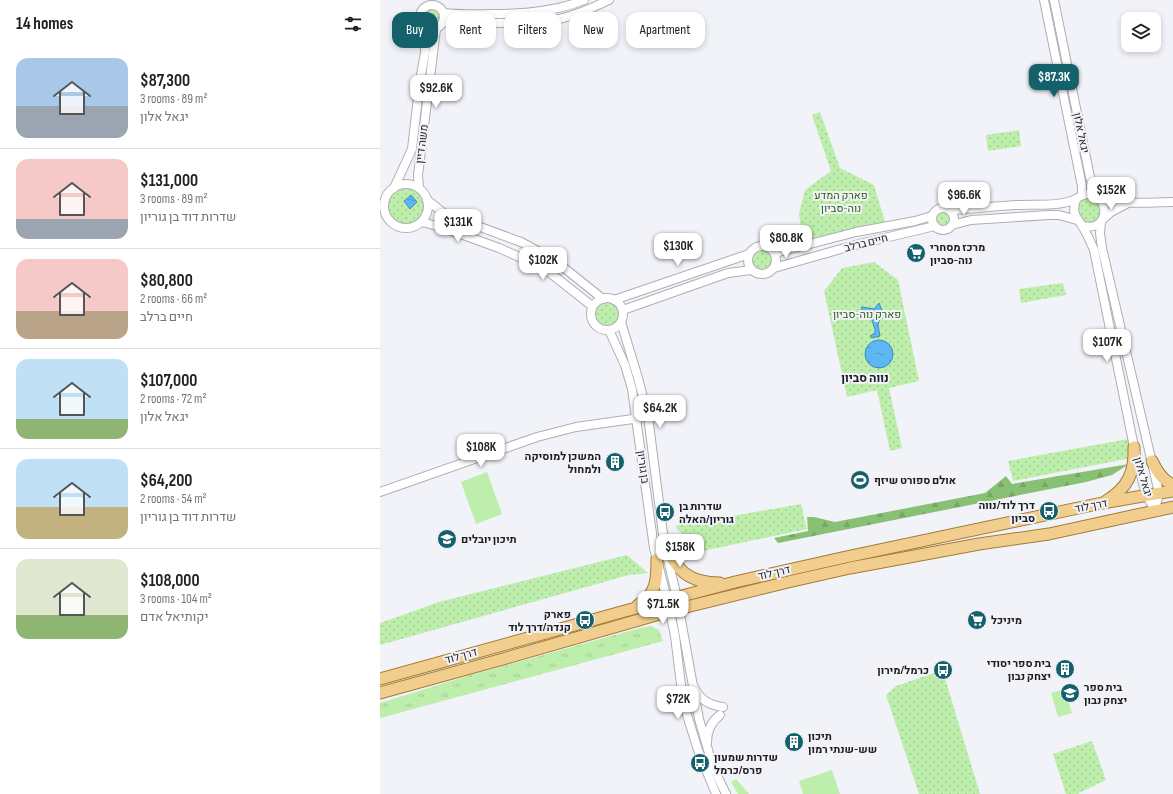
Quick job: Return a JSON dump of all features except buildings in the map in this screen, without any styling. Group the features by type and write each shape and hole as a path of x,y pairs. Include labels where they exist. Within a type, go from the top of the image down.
{"main road":[{"path":"1102,503 1117,494 1127,483 1134,466 1134,447"},
{"path":"1152,461 1162,478 1166,482 1173,485"},
{"name":"דרך לוד","path":"380,693 503,659 673,604 735,582 1102,503 1173,491"},
{"name":"דרך לוד","path":"380,679 625,611 673,604 980,544 1049,534 1173,507"},
{"path":"664,542 674,563 688,576 711,582 735,582"},
{"path":"625,611 644,601 651,594 657,578 656,559"}],"street":[{"path":"444,13 459,15 526,14 572,5 584,0"},
{"path":"443,22 549,21 581,13 609,0"},
{"name":"יגאל אלון","path":"1044,0 1082,186 1079,197"},
{"name":"יגאל אלון","path":"1054,0 1090,177 1098,196"},
{"path":"422,12 427,3 430,5 436,3 444,13 443,22 438,28"},
{"name":"משה דיין","path":"394,188 412,149 425,48"},
{"name":"משה דיין","path":"419,188 418,175 434,48"},
{"path":"428,200 427,214 422,222 411,228 397,227 391,223 384,210 386,196 394,188 404,184 412,185 419,188 428,200 444,214 521,242 553,259 603,299"},
{"path":"1128,202 1111,212 1093,227 1060,215 971,220 952,225 946,230 942,230 935,226 932,220 932,216 939,208 946,208 950,210 1068,203 1089,194 1098,196 1108,201 1173,202"},
{"path":"1098,196 1102,205 1102,221"},
{"path":"1079,197 1074,210 1079,223"},
{"path":"950,210 954,218 952,225"},
{"name":"חיים ברלב","path":"775,254 856,232 915,221 932,216"},
{"name":"יגאל אלון","path":"1102,221 1100,233 1102,248 1159,493 1155,510"},
{"path":"422,222 444,228 499,248 544,268 592,306"},
{"name":"יגאל אלון","path":"1079,223 1088,236 1094,250 1134,447 1146,495 1155,510"},
{"name":"חיים ברלב","path":"774,268 855,245 935,226"},
{"path":"614,300 749,254 754,248 763,246 768,247 775,254 776,263 774,268 769,273 758,274 751,270 748,264 749,254"},
{"path":"623,310 728,273 751,270"},
{"path":"610,298 614,300 623,310 624,316 615,328 603,330 596,325 592,319 592,306 599,300 610,298"},
{"path":"621,322 648,416 673,604 681,684 688,719 700,756 716,794"},
{"name":"בן גוריון","path":"609,330 625,365 632,389 656,559 673,604"},
{"path":"380,492 537,437 576,427 648,416"},
{"path":"673,604 707,748 713,767 726,794"},
{"path":"692,683 698,694 706,702 722,711 708,730 707,748"}],"green space":[{"path":"428,6 436,6 443,13 443,21 438,26 438,12 422,12"},
{"name":"פארק המדע נוה-סביון","path":"820,112 840,168 874,185 885,222 803,240 799,214 805,190 831,171 812,115"},
{"path":"1019,130 1021,146 988,151 986,135"},
{"path":"402,185 410,185 421,191 427,202 427,210 421,221 410,227 402,227 391,221 385,210 385,202 391,191"},
{"path":"1082,196 1098,198 1102,219 1082,225 1075,205"},
{"path":"943,208 947,209 953,215 953,223 947,229 943,230 939,229 933,223 932,219 933,215 939,209"},
{"path":"762,246 772,250 776,260 772,270 762,274 752,270 748,260 752,250"},
{"name":"פארק נוה-סביון","path":"874,262 898,280 919,381 889,388 902,448 890,451 877,390 847,397 824,291 842,268"},
{"path":"1063,283 1066,295 1021,303 1019,289"},
{"path":"607,299 618,303 622,314 618,325 607,329 596,325 592,314 596,303"},
{"path":"1128,439 1131,458 1013,481 1008,461"},
{"path":"1129,464 1112,475 1086,482 778,543 774,538 808,531 807,517 814,517 835,522 985,493 1006,476 1012,484"},
{"path":"487,472 502,514 476,524 461,482"},
{"path":"801,504 807,529 698,552 675,526"},
{"path":"627,555 648,573 629,575 380,645 380,623 439,602"},
{"path":"651,626 659,630 663,641 380,718 380,703 464,677"},
{"path":"943,670 980,794 919,794 886,695 896,686"},
{"path":"1065,689 1072,713 1058,717 1051,693"},
{"path":"1092,741 1106,780 1077,794 1066,794 1053,754"},
{"path":"832,770 840,794 803,794 799,781"},
{"path":"736,779 749,794 738,794 731,782"}],"water":[{"path":"411,195 417,202 410,209 404,201"},
{"path":"879,303 882,310 878,325 880,336 872,338 870,336 875,333 875,329 870,315 860,313 862,307 874,309"},
{"path":"879,340 885,341 889,344 892,348 892,360 889,364 885,367 879,368 873,367 869,364 866,360 865,354 866,348 869,344 873,341"}],"place":[{"name":"מרכז מסחרי נוה-סביון","path":"916,253"},
{"name":"המשכן למוסיקה ולמחול","path":"615,462"},
{"name":"אולם ספורט שיזף","path":"860,480"},
{"name":"דרך לוד/נווה סביון","path":"1049,511"},
{"name":"שדרות בן גוריון/האלה","path":"665,512"},
{"name":"תיכון יובלים","path":"447,539"},
{"name":"פארק קנדה/דרך לוד","path":"585,620"},
{"name":"מיניכל","path":"977,620"},
{"name":"בית ספר יסודי יצחק נבון","path":"1065,669"},
{"name":"כרמל/מירון","path":"943,670"},
{"name":"בית ספר יצחק נבון","path":"1070,693"},
{"name":"תיכון שש-שנתי רמון","path":"794,742"},
{"name":"שדרות שמעון פרס/כרמל","path":"700,763"}],"district":[{"name":"נווה סביון","path":"865,378"}]}
